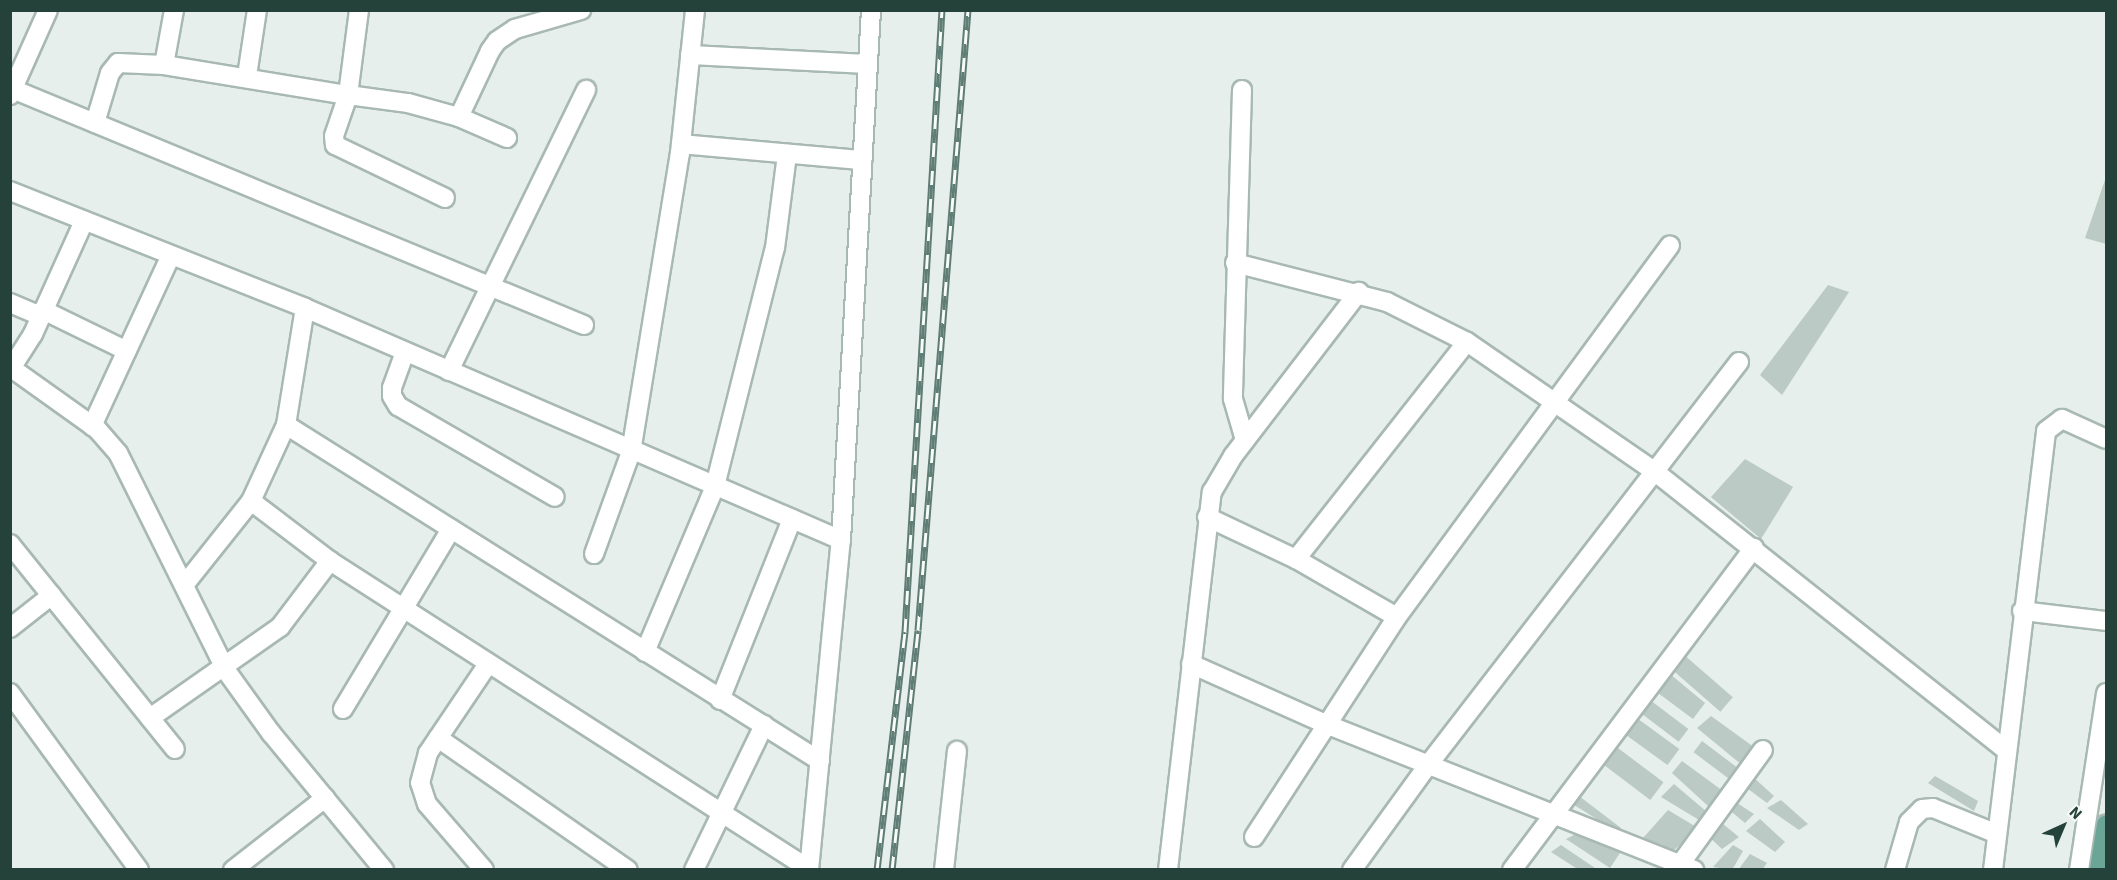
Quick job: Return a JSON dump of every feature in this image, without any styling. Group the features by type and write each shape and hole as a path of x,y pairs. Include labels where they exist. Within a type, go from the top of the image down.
{"main road":[{"path":"2099,870 2106,825"}],"street":[{"path":"48,10 11,91 491,284 584,325"},
{"path":"164,65 174,10"},
{"path":"247,76 257,10"},
{"path":"359,10 348,95 334,136 335,146 445,198"},
{"path":"459,117 497,41 515,29 581,10"},
{"path":"594,554 631,453 681,144 695,10"},
{"path":"251,501 330,561 809,869 841,540 871,10"},
{"path":"690,55 868,64"},
{"path":"95,123 110,74 118,63 164,65 247,76 348,95 408,103 459,117 507,138"},
{"path":"449,371 586,90"},
{"path":"1242,90 1235,263 1233,399 1245,440"},
{"path":"681,144 862,160"},
{"path":"645,652 715,486 775,248 787,154"},
{"path":"10,191 170,257 305,308 631,453 841,540"},
{"path":"84,221 42,313 11,369 92,426 108,441 130,472 225,669 271,733 384,870"},
{"path":"1254,837 1397,617 1670,246"},
{"path":"92,426 170,257"},
{"path":"1235,263 1359,292 1405,309 1467,342 1653,471 1754,548 2005,748"},
{"path":"1168,870 1207,517 1215,484 1245,440 1359,292"},
{"path":"10,303 42,313 127,351"},
{"path":"185,584 251,501 286,425 305,308"},
{"path":"1296,559 1467,342"},
{"path":"405,352 392,388 392,396 399,406 555,497"},
{"path":"1353,870 1428,765 1739,362"},
{"path":"1993,870 2005,748 2046,431 2062,419 2106,439"},
{"path":"286,425 820,761"},
{"path":"1207,517 1296,559 1397,617"},
{"path":"720,699 792,519"},
{"path":"343,709 406,609 451,529"},
{"path":"10,544 175,749"},
{"path":"1512,870 1552,813 1754,548"},
{"path":"150,718 225,669 280,627 330,561"},
{"path":"10,627 52,595"},
{"path":"2022,611 2106,621"},
{"path":"484,870 427,804 420,792 422,767 438,738 488,664"},
{"path":"1191,664 1328,724 1683,868 1763,750"},
{"path":"10,693 139,870"},
{"path":"2079,870 2106,693"},
{"path":"694,870 720,812 764,725"},
{"path":"438,738 628,870"},
{"path":"944,870 957,751"},
{"path":"232,870 325,798"},
{"path":"1895,870 1909,822 1922,809 1934,808 1997,834"}],"building":[{"path":"2106,177 2106,244 2085,238"},
{"path":"1828,285 1849,292 1782,395 1760,375"},
{"path":"1745,459 1793,487 1761,539 1711,497"},
{"path":"1683,654 1733,697 1720,712 1671,668"},
{"path":"1670,674 1705,703 1693,719 1654,690"},
{"path":"1650,700 1688,729 1679,742 1640,713"},
{"path":"1634,716 1679,749 1668,765 1622,732"},
{"path":"1711,716 1758,750 1742,765 1697,728"},
{"path":"1702,741 1738,768 1730,779 1694,752"},
{"path":"1614,745 1664,782 1650,800 1601,763"},
{"path":"1682,761 1723,791 1708,806 1672,773"},
{"path":"1752,776 1774,796 1767,803 1744,786"},
{"path":"1935,776 1978,801 1974,811 1928,783"},
{"path":"1674,784 1707,812 1699,820 1661,797"},
{"path":"1579,796 1621,828 1611,828 1571,803"},
{"path":"1781,800 1808,824 1799,830 1767,808"},
{"path":"1734,801 1754,814 1745,823 1727,808"},
{"path":"1668,810 1698,828 1671,853 1643,838"},
{"path":"1760,819 1785,842 1775,852 1746,831"},
{"path":"1718,820 1739,837 1722,849 1706,834"},
{"path":"1582,831 1622,850 1610,868 1566,839"},
{"path":"1561,845 1598,870 1579,870 1551,852"},
{"path":"1733,845 1743,851 1732,870 1713,867"},
{"path":"1750,854 1767,863 1762,870 1738,870"}],"railway":[{"path":"877,870 905,632 942,10"},
{"path":"892,870 918,630 968,10"}]}
